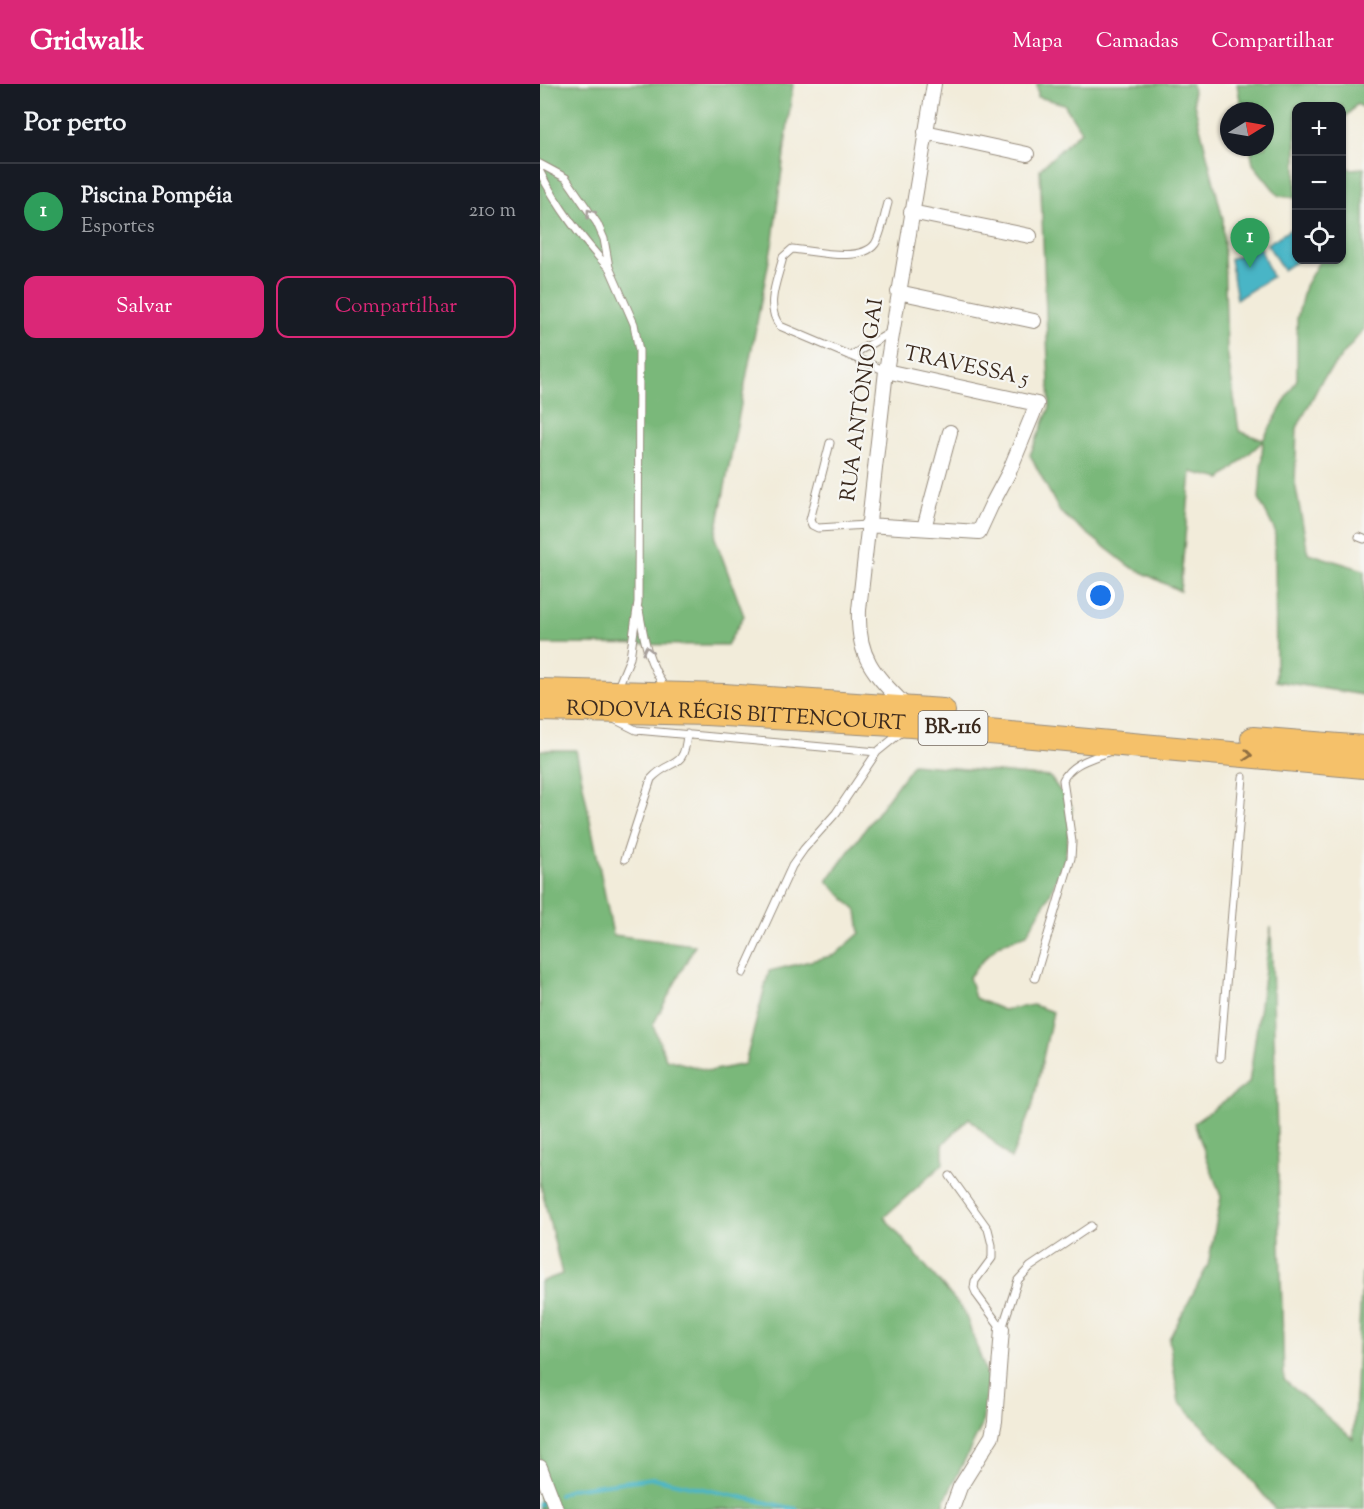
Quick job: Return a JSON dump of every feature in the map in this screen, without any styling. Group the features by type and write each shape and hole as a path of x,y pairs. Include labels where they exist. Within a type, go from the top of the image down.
{"highway":[{"name":"RODOVIA RÉGIS BITTENCOURT","path":"540,691 668,694 910,716 1364,766"},
{"name":"RODOVIA RÉGIS BITTENCOURT","path":"540,709 910,716 1364,748"}],"street":[{"name":"RUA ANTÔNIO GAI","path":"910,716 873,669 860,642 859,610 886,371 934,84"},
{"path":"925,132 1027,154"},
{"path":"911,212 1030,236"},
{"path":"898,292 1034,321"},
{"name":"TRAVESSA 5","path":"886,371 1037,404 1009,472 979,532 924,528"},
{"path":"867,525 924,528 950,432"},
{"path":"952,1509 960,1487 992,1436 1002,1329"},
{"path":"540,1467 556,1509"}],"lane":[{"path":"540,164 566,178 597,223 604,238 609,267 634,324 639,351 638,602 630,658 615,692"},
{"path":"540,172 588,243 609,267"},
{"path":"886,371 780,326 774,318 771,306 783,257 787,252 792,249 855,255 867,251 876,243 888,203"},
{"path":"852,356 892,332"},
{"path":"830,443 810,520 812,525 818,528 867,525"},
{"path":"638,602 646,650 652,667 668,694"},
{"path":"595,709 636,730 877,752"},
{"path":"743,973 792,866 836,813 877,752 910,716"},
{"path":"625,859 651,779 682,758 686,751 687,734"},
{"path":"1035,978 1071,858 1072,842 1063,780 1067,771 1076,765 1108,752"},
{"path":"1220,1058 1244,777"},
{"path":"950,1176 988,1230 992,1245 992,1258 975,1281 974,1288 1002,1329"},
{"path":"1002,1329 1018,1280 1029,1267 1091,1226"}],"green space":[{"path":"540,84 793,84 773,240 715,538 744,616 727,645 540,644"},
{"path":"1037,84 1192,84 1194,103 1223,219 1227,350 1239,431 1263,440 1297,379 1297,319 1305,286 1318,264 1346,264 1346,166 1350,169 1364,168 1364,329 1322,380 1297,428 1295,483 1308,553 1364,570 1364,695 1276,681 1275,531 1259,499 1263,441 1221,479 1191,472 1180,591 1129,566 1060,512 1030,455 1050,407 1040,169 1081,131 1064,104 1038,97"},
{"path":"1237,84 1364,84 1364,108 1357,104 1346,116 1346,102 1292,102 1292,198 1279,196 1253,164 1252,156 1274,156 1274,102 1240,102"},
{"path":"540,750 576,750 613,935 695,945 653,1025 666,1059 710,1071 745,1064 769,971 835,955 860,933 857,911 827,881 913,764 1050,777 1072,807 1065,858 1050,894 1027,934 999,945 969,977 975,998 1003,1010 1033,1005 1053,1012 1033,1104 1011,1159 969,1118 943,1144 943,1164 884,1217 964,1311 988,1378 982,1425 945,1500 943,1509 540,1509 540,1282 562,1274 540,1182"},
{"path":"1271,927 1284,1380 1353,1439 1362,1273 1364,1273 1364,1509 1275,1509 1236,1461 1179,1402 1169,1339 1208,1265 1221,1197 1194,1123 1249,1083"}],"water":[{"path":"1292,228 1292,264 1283,270 1267,244"},
{"path":"1260,247 1272,277 1237,299 1230,259"}],"waterway":[{"path":"559,1495 570,1489 653,1478 796,1509"},
{"path":"540,1504 546,1501"}],"place":[{"name":"Piscina Pompéia","path":"1250,268"}]}
